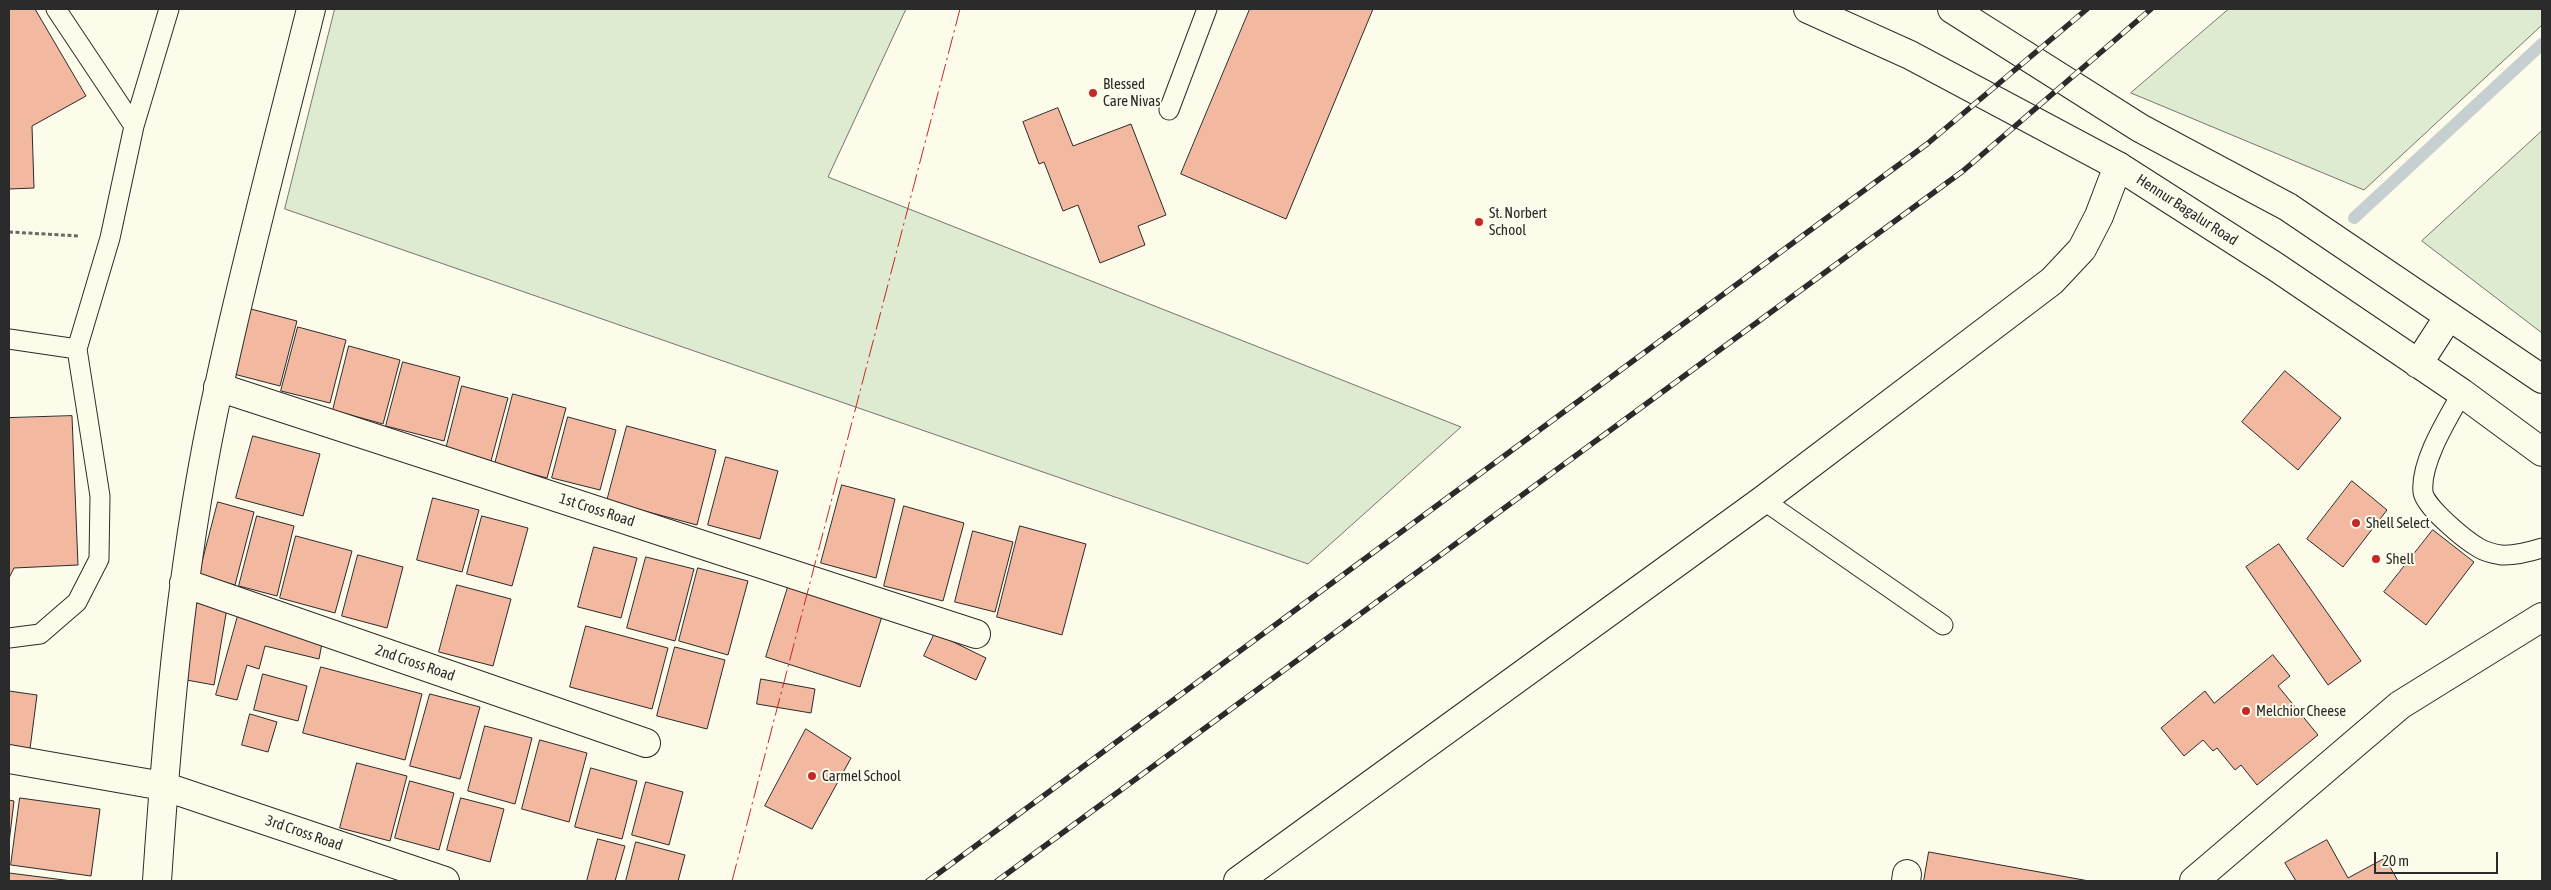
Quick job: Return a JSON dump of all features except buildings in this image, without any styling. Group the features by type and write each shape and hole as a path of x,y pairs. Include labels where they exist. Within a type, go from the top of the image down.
{"street":[{"path":"157,881 163,786 184,583 218,387 311,9"},
{"name":"Hennur Bagalur Road","path":"1808,9 1910,55 2118,166 2276,267 2462,393 2542,452"},
{"path":"1952,9 2140,128 2288,207 2542,380"},
{"path":"1238,881 1763,500 2052,281 2082,249 2099,216 2118,166"},
{"path":"2418,364 2449,316"},
{"name":"1st Cross Road","path":"218,387 976,634"},
{"name":"2nd Cross Road","path":"184,583 646,743"},
{"path":"2194,881 2400,705 2542,617"},
{"name":"3rd Cross Road","path":"9,759 163,786 445,881"}],"lane":[{"path":"56,9 134,126"},
{"path":"9,638 40,634 77,602 99,559 100,496 77,349 110,238 134,126 169,9"},
{"path":"1169,110 1207,9"},
{"path":"9,339 77,349"},
{"path":"2462,393 2430,457 2424,476 2423,494 2436,513 2480,548 2501,555 2526,553 2542,548"},
{"path":"1763,500 1943,625"}],"path":[{"path":"9,232 110,238"}],"green space":[{"path":"335,9 906,9 828,177 1461,427 1308,564 285,209"},
{"path":"2229,9 2542,9 2542,25 2364,190 2131,93"},
{"path":"2542,131 2542,333 2422,241"}],"waterway":[{"path":"2354,218 2542,44"}],"railway":[{"path":"928,881 1927,144 2087,9"},
{"path":"997,881 1963,171 2151,9"}],"power":[{"path":"732,881 960,9"}],"place":[{"name":"Blessed Care Nivas","path":"1093,93"},
{"name":"St. Norbert School","path":"1479,222"},
{"name":"Shell Select","path":"2356,523"},
{"name":"Shell","path":"2376,559"},
{"name":"Melchior Cheese","path":"2246,711"},
{"name":"Carmel School","path":"812,776"}]}
